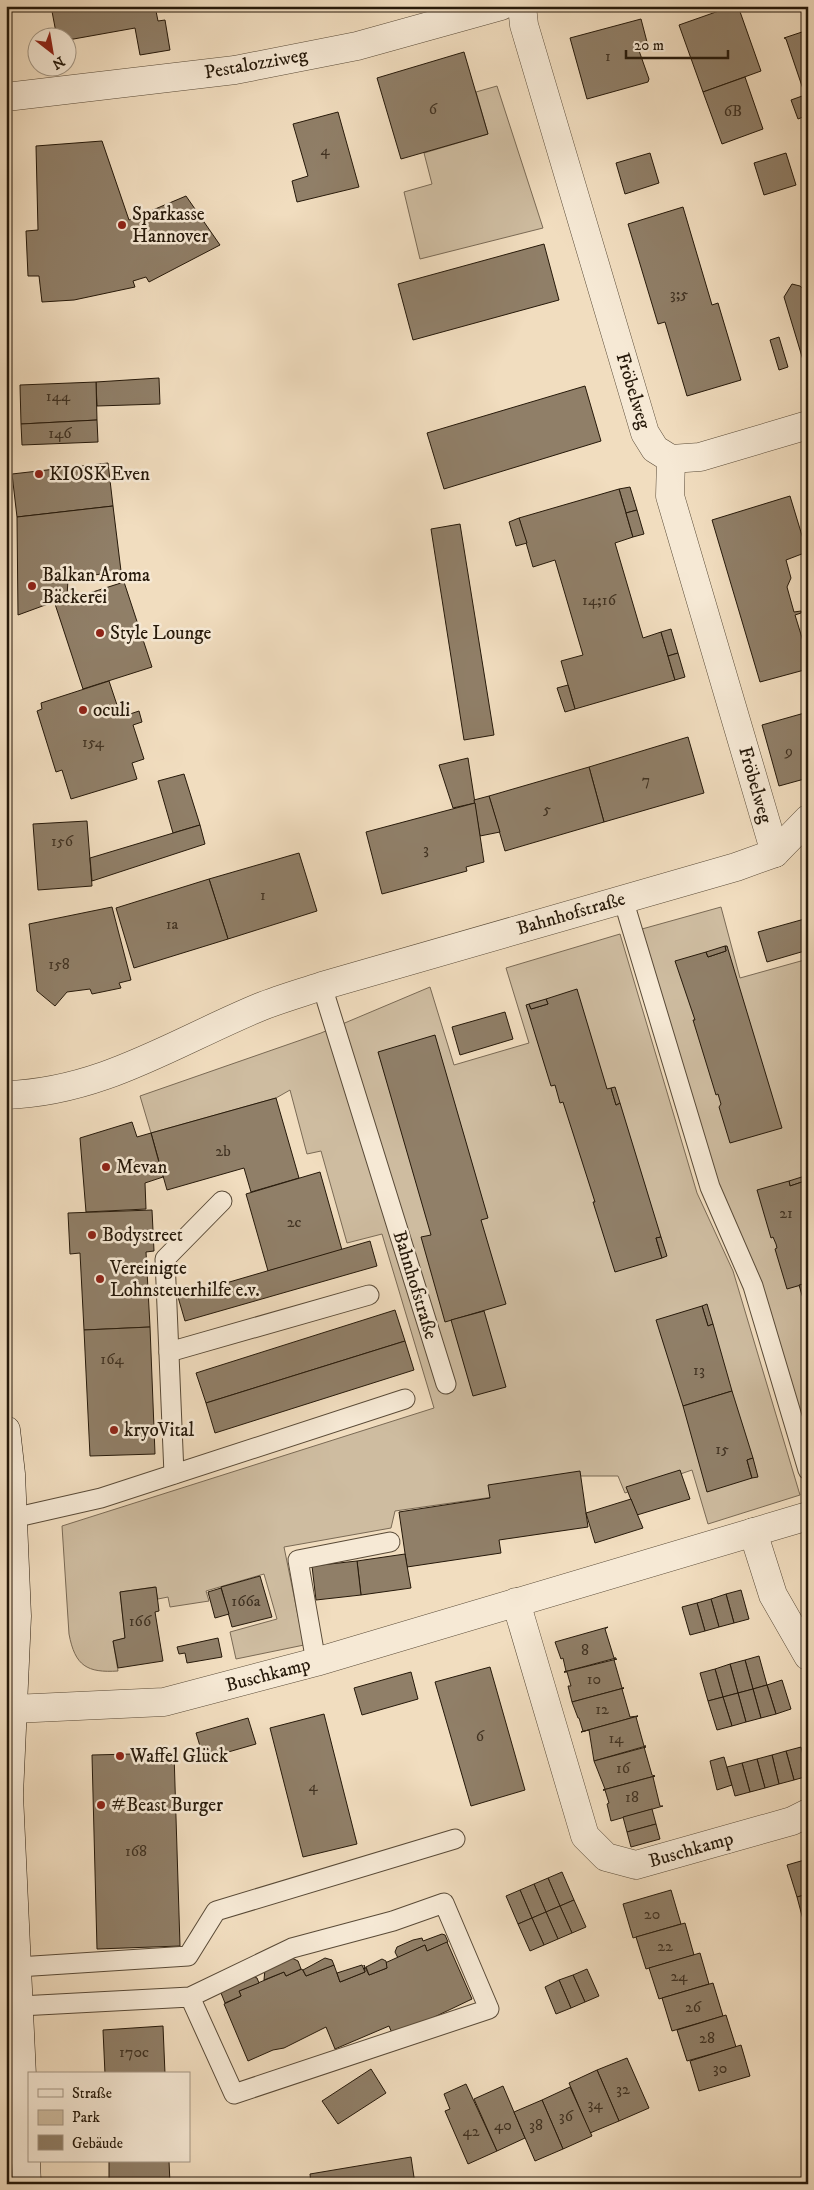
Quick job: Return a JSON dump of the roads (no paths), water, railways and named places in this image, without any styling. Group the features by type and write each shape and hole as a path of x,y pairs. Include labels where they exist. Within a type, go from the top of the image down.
{"street":[{"name":"Pestalozziweg","path":"6,97 235,70 358,46 501,6"},
{"name":"Fröbelweg","path":"522,6 524,25 645,433 655,449 671,459 670,496 775,853"},
{"path":"671,459 700,457 808,425"},
{"name":"Bahnhofstraße","path":"6,1095 30,1095 89,1081 133,1066 261,1007 322,986 736,867 775,853 808,819"},
{"path":"6,1430 13,1518 11,1580 17,1616 9,1795 27,2184"},
{"name":"Buschkamp","path":"12,1709 164,1702 316,1662 808,1516"},
{"path":"753,1532 772,1595 808,1656"},
{"name":"Buschkamp","path":"516,1602 584,1836 606,1857 636,1865 792,1821 808,1813"}],"lane":[{"path":"622,899 710,1187 753,1286 808,1470"},
{"name":"Bahnhofstraße","path":"322,986 446,1384"},
{"path":"174,1474 165,1259 222,1201"},
{"path":"169,1352 368,1295"},
{"path":"13,1518 101,1498 405,1399"},
{"path":"316,1662 298,1560 390,1542"},
{"path":"18,1968 188,1956 216,1911 455,1839"},
{"path":"20,2006 190,1997 292,1948 393,1921 444,1903 489,2009 234,2094 190,1997"}],"place":[{"name":"Sparkasse Hannover","path":"122,225"},
{"name":"KIOSK Even","path":"39,474"},
{"name":"Balkan Aroma Bäckerei","path":"32,586"},
{"name":"Style Lounge","path":"100,633"},
{"name":"oculi","path":"83,710"},
{"name":"Mevan","path":"106,1167"},
{"name":"Bodystreet","path":"92,1235"},
{"name":"Vereinigte Lohnsteuerhilfe e.v.","path":"100,1279"},
{"name":"kryoVital","path":"114,1430"},
{"name":"Waffel Glück","path":"120,1756"},
{"name":"#Beast Burger","path":"101,1805"}]}
